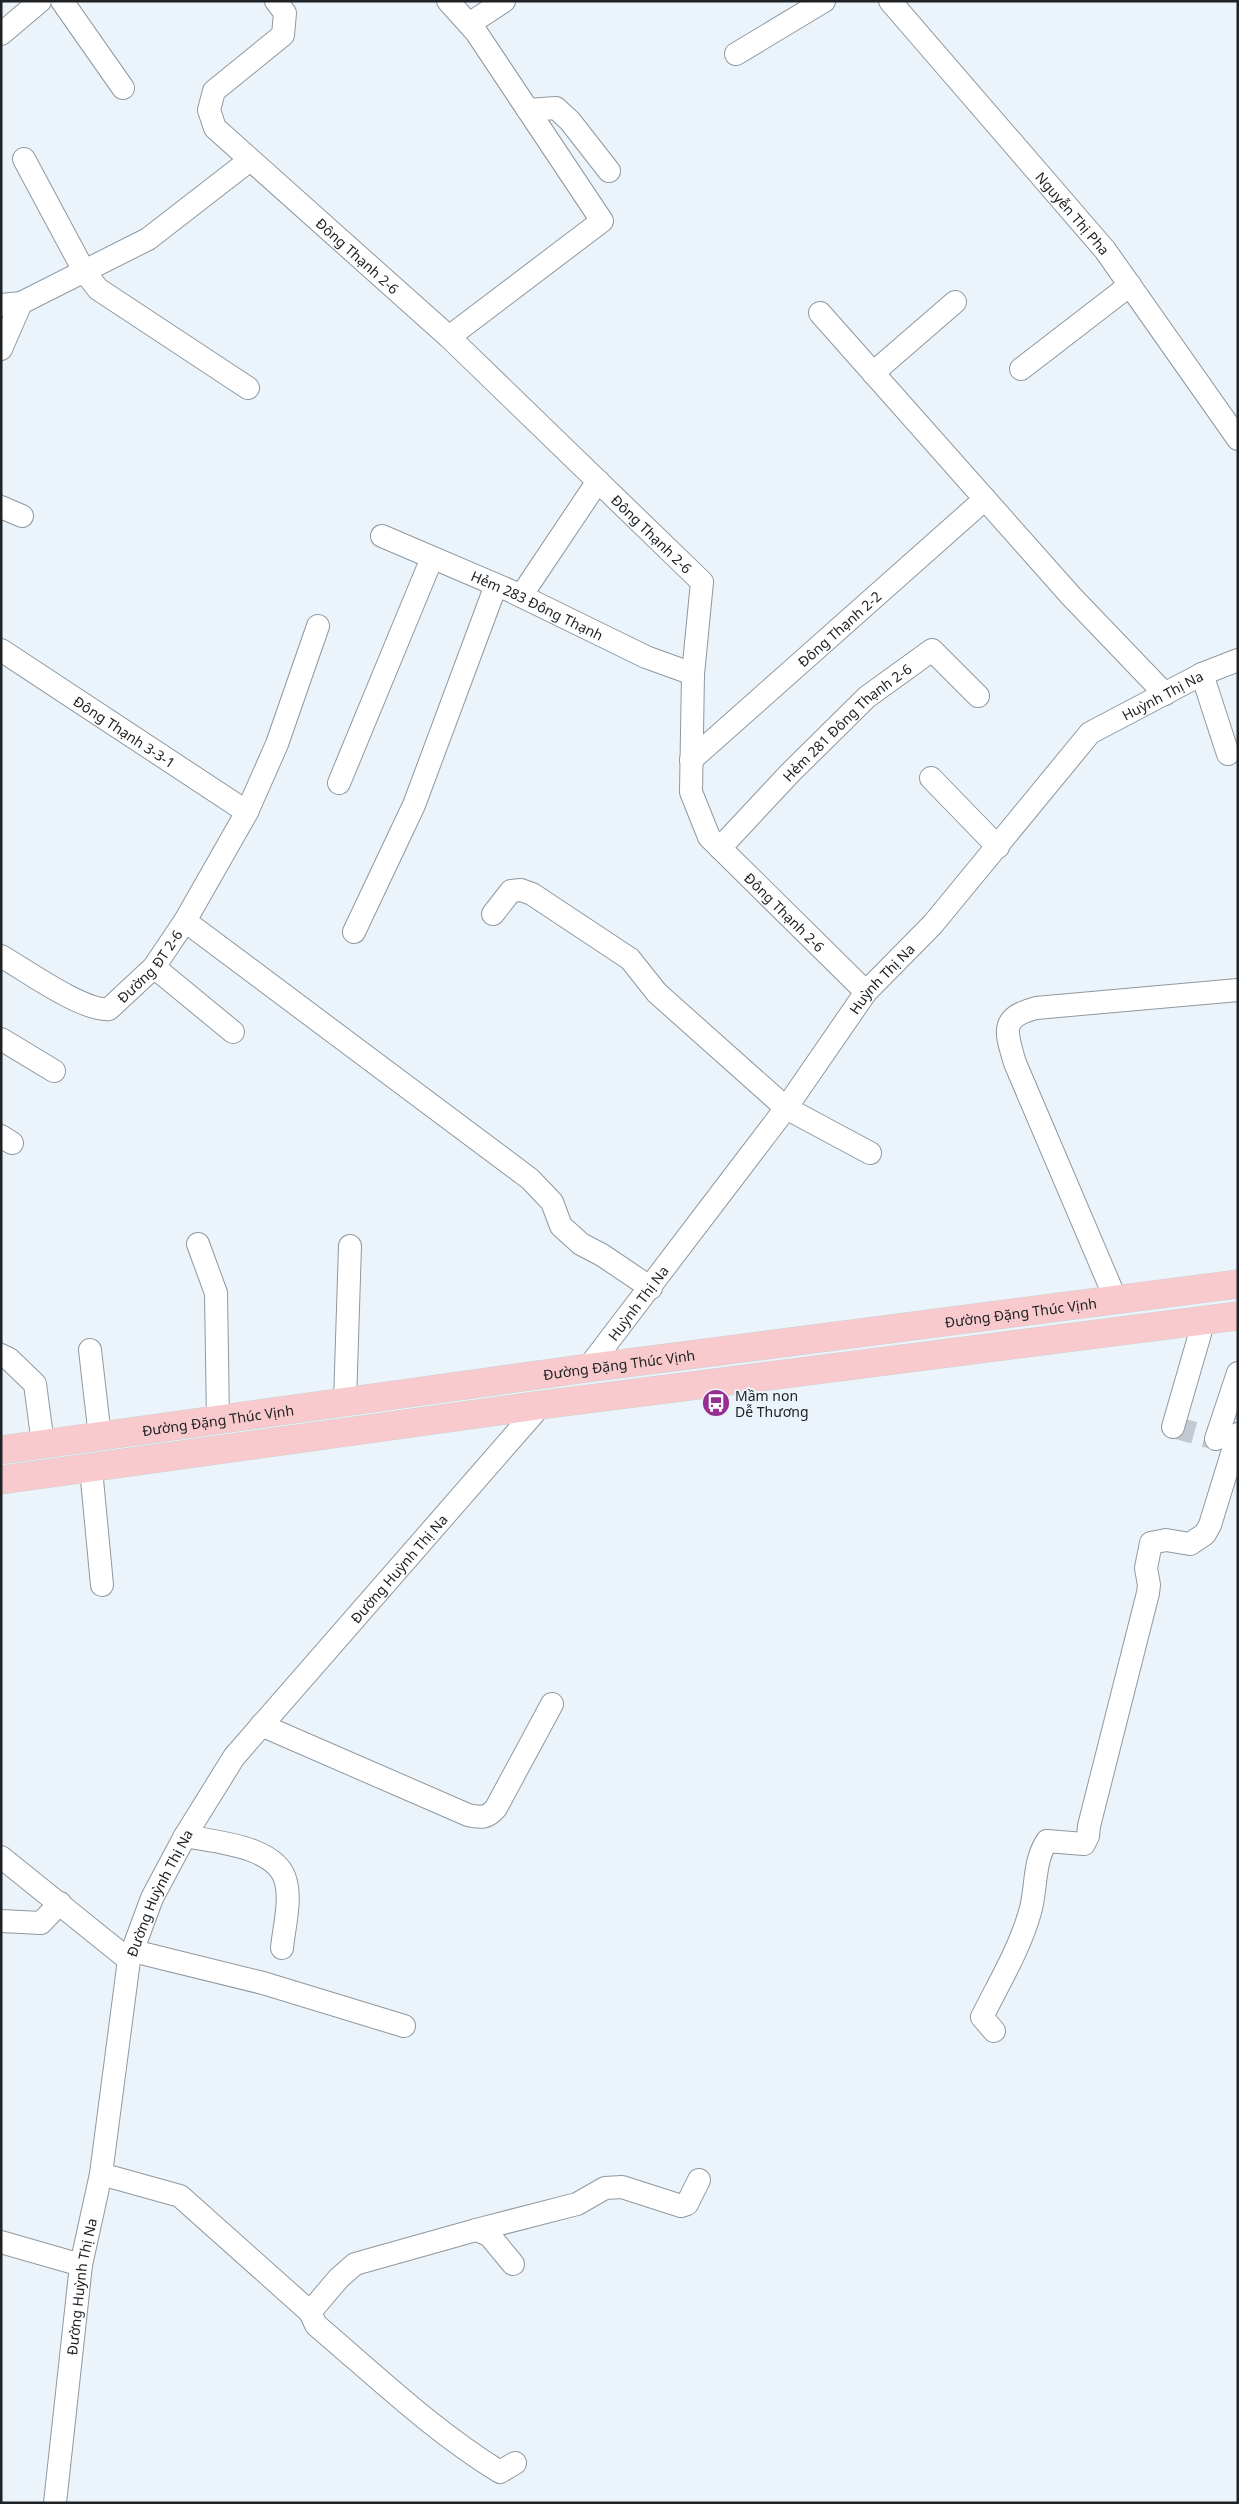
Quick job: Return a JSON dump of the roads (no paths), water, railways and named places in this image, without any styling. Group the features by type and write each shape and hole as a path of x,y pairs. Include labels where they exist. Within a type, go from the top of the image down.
{"main road":[{"name":"Đường Đặng Thúc Vịnh","path":"1,1450 588,1368 1238,1284"},
{"path":"1,1480 542,1405 1238,1316"}],"street":[{"path":"1,34 40,1"},
{"path":"62,1 123,88"},
{"name":"Đông Thạnh 2-6","path":"276,1 285,13 283,35 214,91 209,110 215,128 450,337 702,582 693,674 691,792 709,837 866,992"},
{"path":"448,1 469,24 602,221 450,337"},
{"path":"469,24 504,1"},
{"path":"736,54 824,1"},
{"name":"Nguyễn Thị Pha","path":"890,1 1105,250 1235,431"},
{"path":"528,110 556,108 570,121 608,171"},
{"path":"24,159 84,271 98,288 248,388"},
{"path":"1,349 11,304 148,239 250,160"},
{"path":"1021,369 1130,285"},
{"path":"873,373 956,302"},
{"path":"820,313 1071,596 1165,694"},
{"path":"521,596 598,481"},
{"name":"Đông Thạnh 2-2","path":"691,760 986,499"},
{"path":"1,507 22,516"},
{"name":"Hẻm 283 Đông Thạnh","path":"382,536 521,596 646,657 693,674"},
{"path":"339,783 432,558"},
{"path":"354,932 414,805 496,585"},
{"name":"Đường ĐT 2-6","path":"1,956 84,1004 100,1010 109,1009 154,967 185,921 248,812 277,744 318,626"},
{"name":"Đông Thạnh 3-3-1","path":"1,650 248,812"},
{"name":"Hẻm 281 Đông Thạnh 2-6","path":"720,848 790,773 867,697 932,650 978,696"},
{"name":"Huỳnh Thị Na","path":"588,1368 651,1288 786,1108 866,992 933,924 1090,732 1202,674 1238,660"},
{"path":"1202,674 1228,754"},
{"path":"931,778 998,846"},
{"path":"493,914 511,891 521,890 532,894 630,959 658,993 786,1108 870,1153"},
{"path":"185,921 530,1179 552,1202 562,1226 581,1244 602,1255 651,1288"},
{"path":"154,967 233,1032"},
{"path":"1116,1300 1015,1063 1007,1037 1008,1024 1017,1013 1036,1008 1238,990"},
{"path":"1,1039 54,1071"},
{"path":"198,1244 216,1293 218,1420"},
{"path":"345,1402 350,1246"},
{"path":"1173,1427 1204,1320"},
{"path":"90,1350 100,1436"},
{"path":"1,1355 9,1359 35,1384 43,1444"},
{"path":"1216,1439 1238,1373"},
{"name":"Đường Huỳnh Thị Na","path":"55,2503 81,2265 101,2174 131,1956 152,1898 186,1836 234,1757 542,1405"},
{"path":"994,2031 982,2017 1013,1953 1030,1911 1040,1852 1047,1841 1084,1844 1088,1836 1150,1585 1146,1568 1151,1543 1166,1540 1190,1544 1205,1534 1212,1518 1238,1434"},
{"path":"91,1469 102,1586"},
{"path":"261,1725 468,1815 480,1818 490,1815 496,1808 552,1704"},
{"path":"186,1836 255,1850 278,1866 286,1881 287,1895 282,1948"},
{"path":"1,1857 131,1956 263,1983 404,2026"},
{"path":"1,1921 41,1923 60,1903"},
{"path":"101,2174 180,2196 310,2312 316,2325 409,2408 468,2452 500,2472 515,2463"},
{"path":"310,2312 339,2278 355,2264 577,2204 605,2188 622,2187 681,2206 687,2204 699,2180"},
{"path":"476,2230 489,2235 513,2264"},
{"path":"1,2242 81,2265"}],"tunnel":[{"path":"1173,1427 1216,1439"}],"place":[{"name":"Mầm non Dễ Thương","path":"716,1403"}]}
